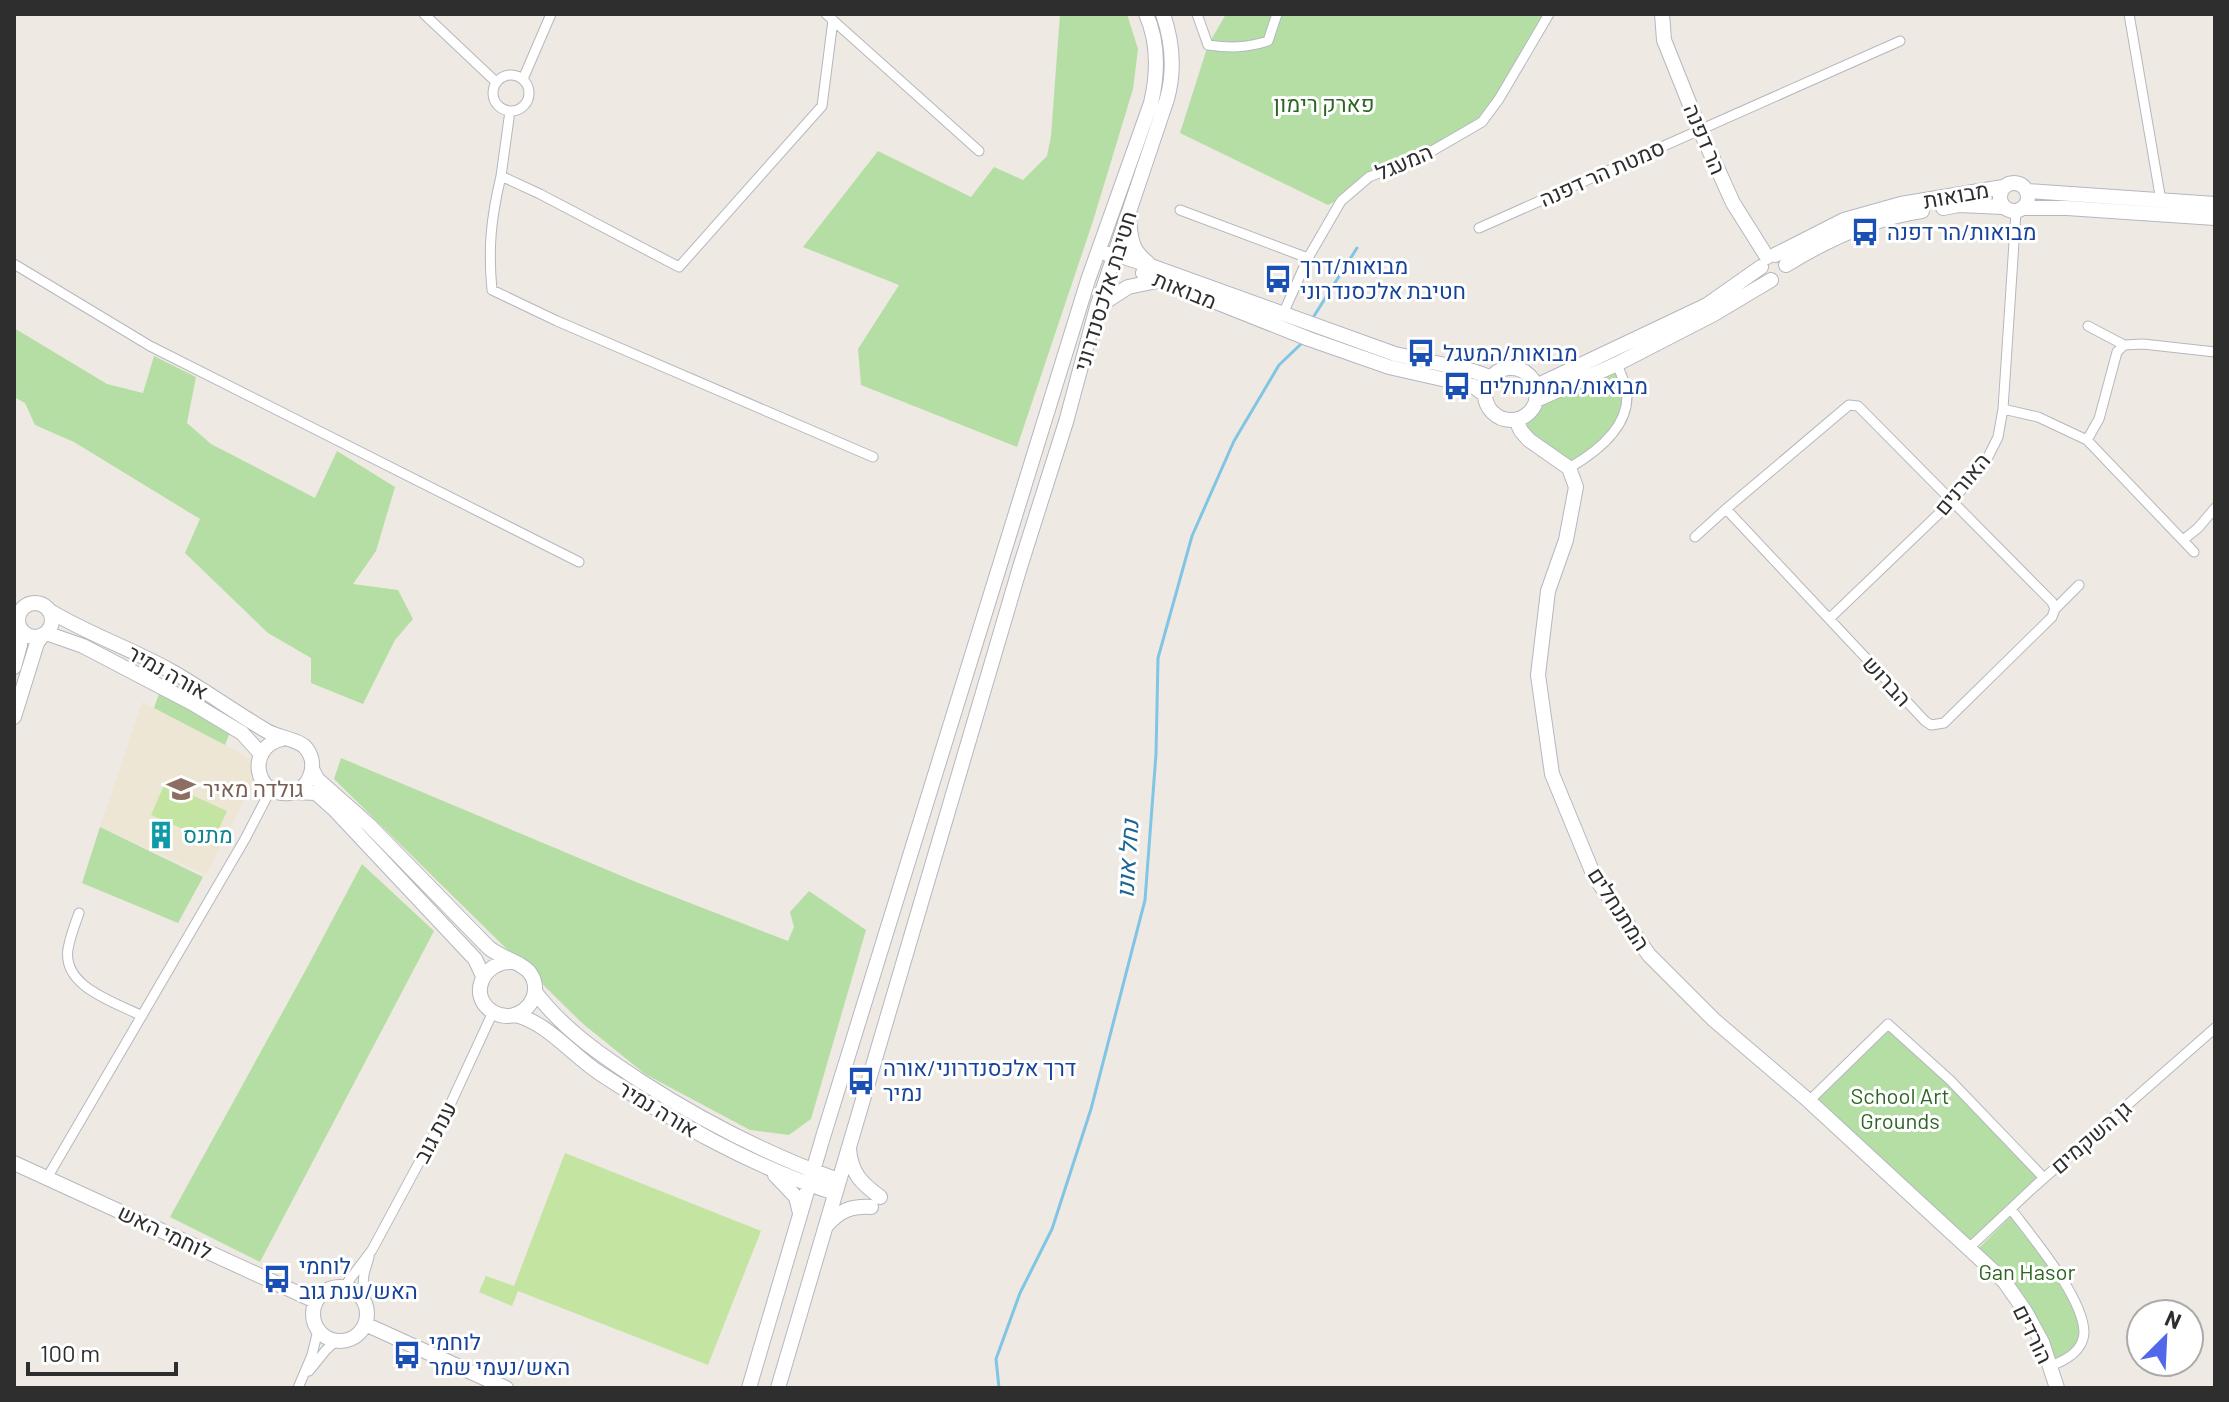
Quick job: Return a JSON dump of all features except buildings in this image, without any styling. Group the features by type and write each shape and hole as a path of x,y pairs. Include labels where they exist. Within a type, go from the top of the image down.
{"street":[{"path":"424,14 496,82"},
{"path":"523,79 551,14"},
{"name":"חטיבת אלכסנדרוני","path":"749,1388 823,1137 1097,253 1151,103 1155,85 1155,45 1146,14"},
{"path":"1197,14 1208,45 1229,48 1251,47 1268,41 1277,14"},
{"name":"המעגל","path":"1280,321 1308,258 1341,201 1369,177 1425,155 1482,122 1549,14"},
{"name":"הר דפנה","path":"1662,14 1664,40 1700,130 1733,203 1772,261 1764,275 1771,280"},
{"path":"2129,14 2161,201"},
{"path":"830,17 979,151"},
{"path":"501,176 679,267 822,106 830,17"},
{"name":"חטיבת אלכסנדרוני","path":"778,1388 1020,567 1066,422 1097,307 1172,83 1172,44 1166,19"},
{"name":"סמטת הר דפנה","path":"1479,228 1900,41"},
{"path":"506,75 523,79 529,90 527,102 518,110 501,108 494,99 496,82 506,75"},
{"path":"510,111 501,176 491,216 489,260 492,290 570,327 873,457"},
{"path":"2027,191 2028,200 2014,209 1999,195 2003,187 2016,183 2027,191 2215,204"},
{"name":"מבואות","path":"1536,393 1707,305 1772,261 1844,220 1901,204 2003,187"},
{"name":"מבואות","path":"1772,261 1849,231 1907,213 1959,205 2014,209 2067,208 2215,218"},
{"name":"האורנים","path":"1829,619 1952,501 1986,461 1998,437 2003,409 2014,209"},
{"path":"1180,210 1308,258"},
{"path":"1128,214 1137,255 1151,266"},
{"name":"מבואות","path":"1097,253 1151,266 1389,367 1473,386 1484,394"},
{"name":"מבואות","path":"1114,258 1162,281 1280,321 1490,377"},
{"path":"1536,393 1617,364 1714,314 1771,280 1782,277 1772,261"},
{"path":"14,264 150,346 579,562"},
{"path":"1097,307 1128,287 1162,281"},
{"path":"2088,326 2124,345 2143,344 2215,352"},
{"path":"2087,440 2099,419 2117,352 2124,345"},
{"path":"1516,420 1529,440 1569,468 1596,452 1622,420 1627,393 1617,364"},
{"path":"1503,369 1519,369 1532,378 1536,393 1527,415 1516,420 1494,414 1484,394 1490,377 1503,369"},
{"path":"1695,537 1849,405 1858,406 2052,602 2055,609"},
{"path":"2003,409 2038,417 2087,440 2194,552"},
{"name":"המתנחלים","path":"1569,468 1576,487 1575,500 1566,540 1548,591 1538,675 1552,774 1594,876 1649,955 1714,1020 1809,1101 1969,1248"},
{"path":"2183,540 2215,508"},
{"name":"הברוש","path":"1726,509 1931,725 1944,723 2052,617 2055,609 2079,585"},
{"path":"14,667 20,646 18,620 21,601 37,603 50,611 52,625 37,643 14,717"},
{"name":"אורה נמיר","path":"50,611 171,671 282,739"},
{"path":"18,620 32,637 44,635"},
{"name":"אורה נמיר","path":"44,635 83,646 192,703 242,733 261,754"},
{"path":"483,976 475,959 316,793 286,794 266,785 258,767 261,754 269,744 282,739 296,741 307,750 317,779 369,825 488,947 498,956 519,964 529,973 535,992 529,1006 509,1016 493,1012 484,1003 481,983 492,967 512,962"},
{"path":"294,792 307,783 312,769"},
{"path":"47,1178 245,839 271,789"},
{"path":"79,913 68,951 72,973 81,985 142,1016"},
{"name":"אורה נמיר","path":"535,992 566,1027 605,1058 770,1162"},
{"name":"ענת גוב","path":"344,1287 372,1250 450,1105 493,1012"},
{"name":"אורה נמיר","path":"516,1015 529,1019 591,1068 705,1138 836,1187"},
{"path":"1809,1101 1888,1024 1950,1080 2044,1178"},
{"name":"גן השקמים","path":"1969,1248 2215,1028"},
{"path":"800,1219 796,1197 770,1162 805,1157 823,1137"},
{"path":"824,1228 848,1208 876,1202 857,1178 850,1161 849,1144"},
{"name":"לוחמי האש","path":"14,1163 315,1301"},
{"path":"2011,1209 2059,1275 2082,1320 2084,1336 2080,1346 2063,1362 2050,1366"},
{"name":"הורדים","path":"1969,1248 2004,1281 2018,1301 2042,1342 2057,1388"},
{"name":"ענת גוב","path":"362,1297 364,1274 372,1250"},
{"path":"344,1287 362,1297 367,1310 365,1324 356,1336 348,1339 325,1337 318,1330 312,1315 315,1301 330,1288 344,1287"},
{"path":"365,1324 506,1388"},
{"path":"299,1386 316,1346 318,1330"},
{"path":"299,1386 337,1340"}],"shaded area":[{"name":"גולדה מאיר","path":"142,702 249,758 253,783 206,875 100,827"}],"green space":[{"path":"1060,14 1127,14 1138,49 1133,89 1093,221 1017,447 861,385 858,349 899,285 803,247 878,151 971,197 994,167 1023,180 1047,156"},
{"name":"פארק רימון","path":"1226,14 1549,14 1482,122 1328,205 1180,133 1208,45"},
{"path":"14,328 107,384 143,393 154,356 196,377 187,423 211,444 315,498 337,451 395,487 376,551 353,584 398,590 413,619 395,640 363,704 311,683 311,658 268,633 185,553 200,519 74,442 35,425 25,403 14,397"},
{"path":"1617,364 1627,391 1622,419 1608,439 1569,468 1516,420 1527,415 1536,400"},
{"path":"161,688 232,727 225,745 154,708"},
{"path":"341,758 636,882 788,941 794,927 790,912 809,891 866,930 811,1119 789,1135 750,1130 645,1074 582,1023 334,779"},
{"path":"165,783 227,811 213,842 151,815"},
{"path":"100,827 203,877 178,923 82,883"},
{"path":"362,864 434,931 260,1262 170,1217"},
{"name":"School Art Grounds","path":"1888,1024 1967,1097 2040,1178 1969,1244 1809,1101"},
{"path":"565,1153 761,1231 708,1365 518,1291 512,1306 479,1292 486,1276 514,1286"},
{"name":"Gan Hasor","path":"2013,1214 2044,1253 2082,1320 2080,1346 2050,1366 2042,1342 1978,1249"}],"waterway":[{"name":"נחל אונו","path":"1314,316 1357,248"},
{"name":"נחל אונו","path":"999,1388 996,1359 1020,1293 1052,1229 1091,1109 1145,900 1156,754 1158,658 1192,536 1234,441 1279,365 1301,344"}],"place":[{"name":"מבואות/הר דפנה","path":"1865,232"},
{"name":"מבואות/דרך חטיבת אלכסנדרוני","path":"1278,279"},
{"name":"מבואות/המעגל","path":"1421,353"},
{"name":"מבואות/המתנחלים","path":"1457,386"},
{"name":"גולדה מאיר","path":"181,789"},
{"name":"מתנס","path":"161,835"},
{"name":"דרך אלכסנדרוני/אורה נמיר","path":"861,1081"},
{"name":"לוחמי האש/ענת גוב","path":"277,1279"},
{"name":"לוחמי האש/נעמי שמר","path":"407,1355"}]}
